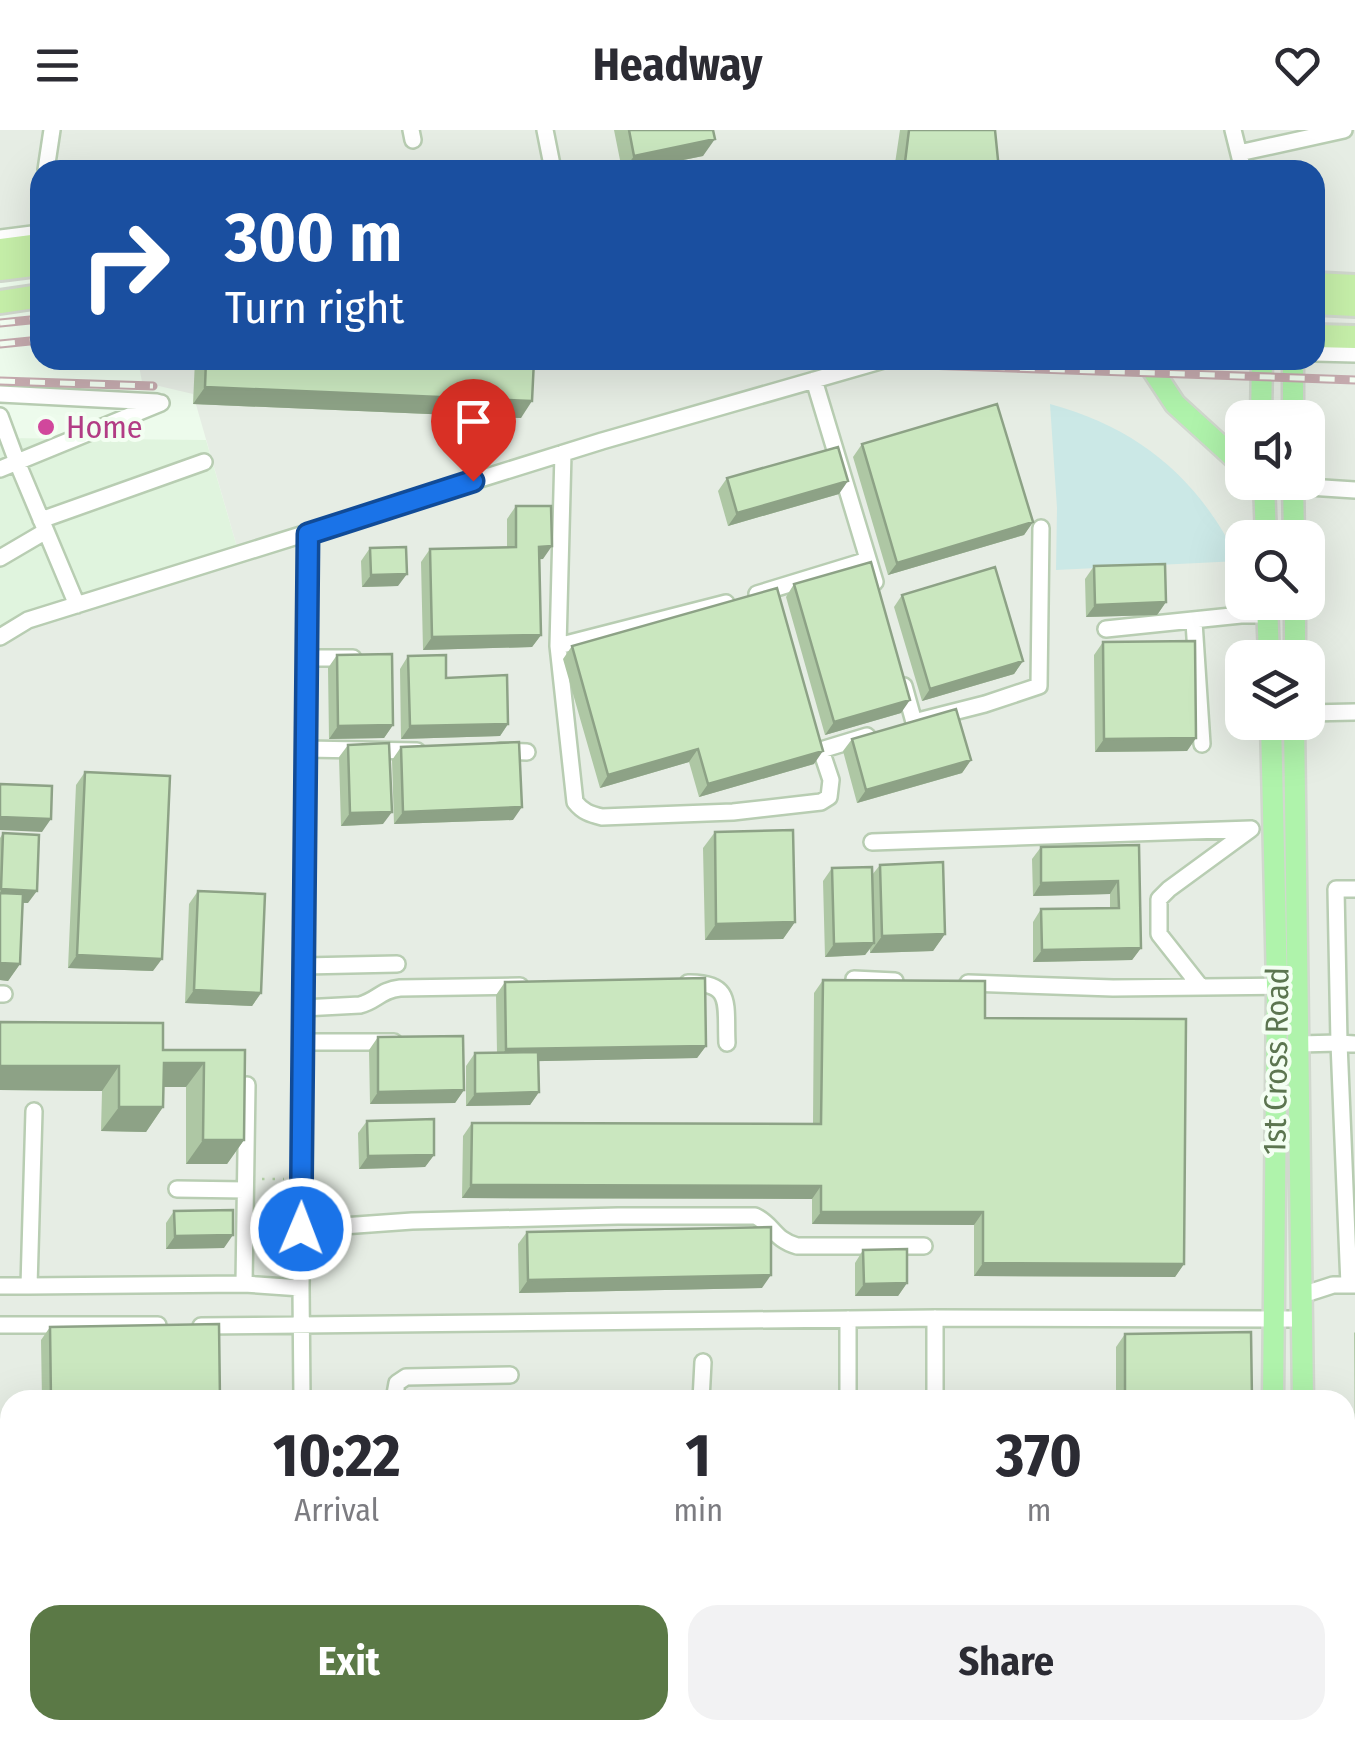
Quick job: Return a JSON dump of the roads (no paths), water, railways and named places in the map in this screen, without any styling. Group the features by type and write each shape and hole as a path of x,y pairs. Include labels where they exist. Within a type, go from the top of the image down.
{"highway":[{"path":"0,250 30,246"},
{"path":"0,269 30,265"},
{"path":"0,288 30,284"},
{"path":"1325,284 1355,286"},
{"path":"0,302 30,298"},
{"path":"1325,303 1355,304"},
{"path":"1325,323 1355,324"},
{"path":"1325,336 1355,337"}],"main road":[{"path":"1153,370 1175,404 1225,450"},
{"path":"1262,370 1262,400"},
{"path":"1293,370 1293,400"},
{"name":"1st Cross Road","path":"1273,740 1275,828 1288,986 1299,1044 1303,1390"},
{"name":"1st Cross Road","path":"1273,1390 1272,1320 1288,986 1294,740"}],"street":[{"path":"48,160 52,130"},
{"path":"545,130 551,160"},
{"path":"1233,130 1240,160"},
{"path":"1247,160 1344,130"},
{"path":"0,238 30,234"},
{"path":"1325,274 1355,276"},
{"path":"0,312 30,309"},
{"path":"1325,353 1355,354"},
{"path":"0,637 28,620 77,604 563,453 849,370"},
{"path":"814,380 878,596"},
{"path":"0,394 161,402 0,469"},
{"path":"0,416 77,604"},
{"path":"563,453 558,646 575,802 582,811 602,817 733,812 820,802 829,797 831,780 816,732"},
{"path":"0,558 44,525 204,462"},
{"path":"1325,487 1355,490"},
{"path":"895,727 1039,686 1040,528"},
{"path":"302,1390 308,534"},
{"path":"558,646 775,589 868,560"},
{"path":"775,589 780,607"},
{"path":"1106,629 1225,617"},
{"path":"1194,622 1202,744"},
{"path":"307,658 376,658"},
{"path":"898,668 914,722"},
{"path":"1325,713 1355,712"},
{"path":"821,750 876,733"},
{"path":"306,750 429,751"},
{"path":"488,751 527,752"},
{"path":"872,842 1275,828"},
{"path":"1200,986 1159,934 1159,899 1251,829"},
{"path":"1302,1295 1333,1285 1352,1285 1347,1043 1336,889 1355,888"},
{"path":"304,966 397,964"},
{"path":"854,980 914,982"},
{"path":"664,983 718,987 725,1004 727,1042"},
{"path":"954,983 1112,988 1288,986"},
{"path":"304,1008 367,1004 389,989 532,986"},
{"path":"303,1042 416,1042"},
{"path":"1299,1044 1347,1043"},
{"path":"244,1284 247,1085"},
{"path":"29,1286 34,1110"},
{"path":"177,1189 246,1184"},
{"path":"301,1229 412,1221 755,1216 778,1238 796,1246 924,1246"},
{"path":"0,1286 244,1284 301,1288"},
{"path":"935,1390 936,1318"},
{"path":"0,1324 301,1326 936,1318 1302,1320"},
{"path":"848,1319 848,1390"},
{"path":"702,1390 703,1362"},
{"path":"396,1390 406,1377 510,1375"}],"railway":[{"path":"0,323 30,320"},
{"path":"0,344 30,341"},
{"path":"1068,370 1355,380"},
{"path":"0,381 153,386"}],"place":[{"name":"Home","path":"46,427"}]}
